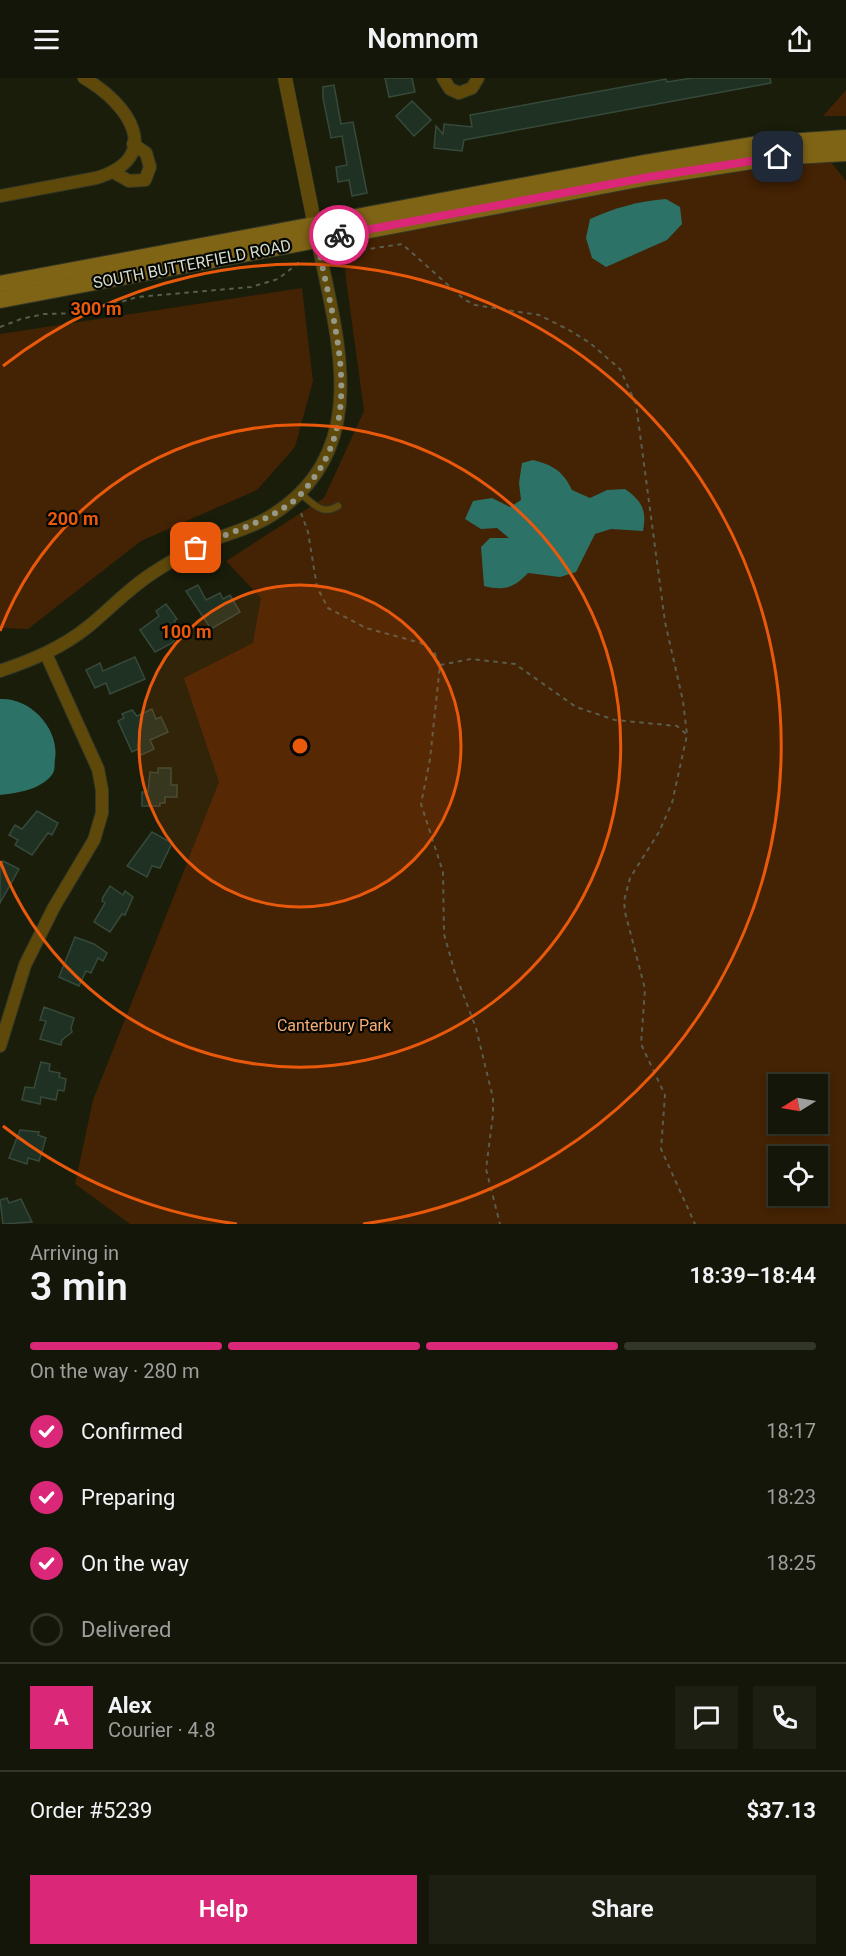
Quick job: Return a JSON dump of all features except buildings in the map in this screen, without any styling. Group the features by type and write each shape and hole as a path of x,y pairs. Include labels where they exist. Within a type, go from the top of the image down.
{"main road":[{"name":"SOUTH BUTTERFIELD ROAD","path":"0,300 316,231 759,144 846,138"},
{"name":"SOUTH BUTTERFIELD ROAD","path":"0,284 778,157 846,153"}],"street":[{"path":"0,196 96,178 113,172 128,159 133,144 132,126 128,114 103,88 84,78"},
{"path":"0,671 46,654 88,626 146,576 210,541 267,519 301,494 330,450 341,407 342,374 285,78"},
{"path":"443,78 450,89 459,93 472,88 478,78"},
{"path":"113,172 129,181 145,180 150,167 146,153 133,144"},
{"path":"0,1046 25,965 54,907 94,840 102,813 102,790 98,769 46,654"}],"lane":[{"path":"301,494 322,511 330,511 338,506"}],"path":[{"path":"335,254 402,244 465,300 475,305 533,314 551,320 590,343 620,369 636,404 640,423 647,500 667,631 683,701 687,735 679,778 665,820 630,878 624,901 645,989 641,1044 665,1095 661,1149 695,1224"},
{"path":"0,327 44,314 86,313 137,297 251,287 278,279 302,260"},
{"path":"301,513 308,532 317,587 328,608 366,628 421,643 434,652 440,665 422,804 423,815 443,872 444,934 455,973 476,1028 493,1098 486,1169 500,1224"},
{"path":"440,665 471,659 515,664 576,707 615,720 677,726 687,735"}],"green space":[{"path":"846,90 846,116 823,116"},
{"name":"Canterbury Park","path":"820,148 846,181 846,1224 130,1224 75,1184 93,1100 219,782 184,678 253,643 261,598 226,561 324,498 364,411 341,242"},
{"path":"302,288 313,381 295,447 257,490 141,541 28,629 0,628 0,334"}],"water":[{"path":"666,199 680,207 682,224 667,240 606,267 592,258 586,238 590,219 646,201"},
{"path":"533,460 557,470 572,490 590,498 607,490 625,489 636,498 642,507 643,531 611,529 595,534 576,572 560,577 528,573 508,587 484,586 481,547 490,538 509,538 497,528 481,529 465,519 473,501 492,498 510,507 521,500 519,483 522,463"},
{"path":"0,699 22,703 41,717 53,737 55,748 54,770 46,781 27,790 0,795"}],"way so far":[{"path":"196,548 255,525 292,502 309,485 330,450 338,429 342,374 317,239 339,235"}],"route":[{"path":"339,235 649,177 778,157"}]}
